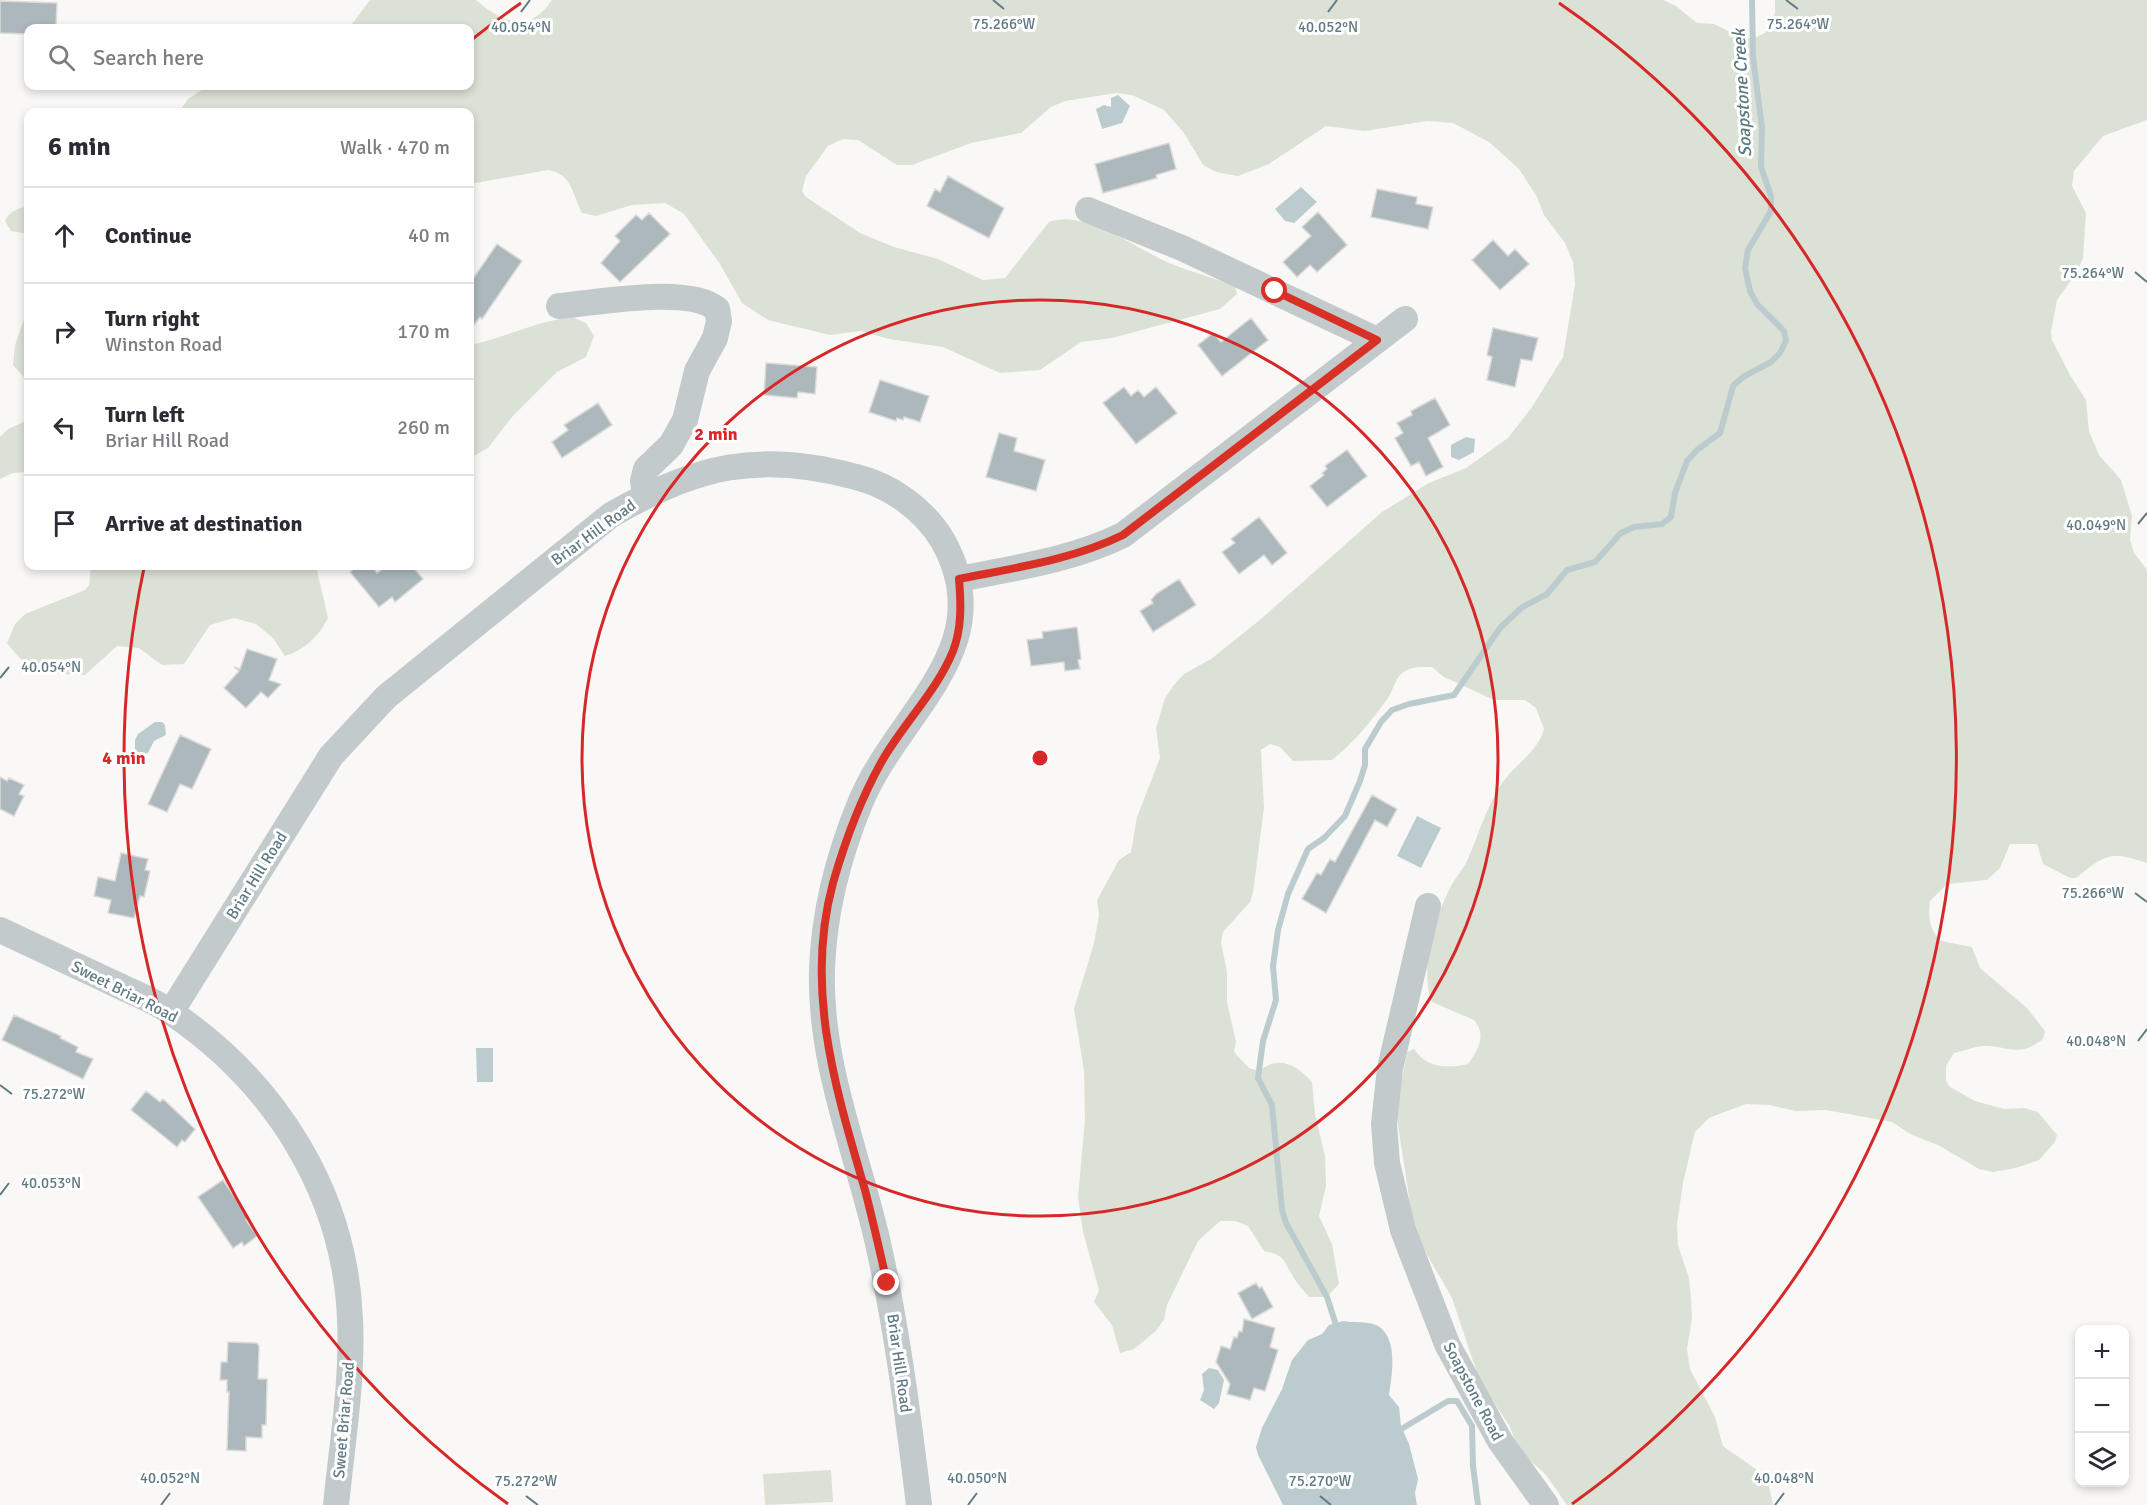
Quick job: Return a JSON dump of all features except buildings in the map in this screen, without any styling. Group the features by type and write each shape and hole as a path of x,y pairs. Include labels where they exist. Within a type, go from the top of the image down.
{"street":[{"path":"1088,210 1182,248 1377,340"},
{"path":"560,306 657,297 688,297 698,298 717,309 719,321 715,339 697,370 685,420 671,446 646,469 642,481 645,495"},
{"path":"959,579 1097,548 1123,535 1405,319"},
{"name":"Briar Hill Road","path":"171,1012 317,779 357,725 386,697 611,514 645,495 689,476 726,467 762,464 796,465 866,479 898,495 920,513 939,534 959,579 961,603 959,631 954,650 943,671 883,760 862,798 832,886 822,970 827,1048 887,1283 898,1341 919,1505"},
{"name":"Soapstone Road","path":"1428,906 1392,1057 1384,1124 1387,1163 1398,1213 1447,1344 1500,1441 1546,1505"},
{"name":"Sweet Briar Road","path":"0,930 171,1012 216,1046 266,1096 299,1145 330,1213 348,1283 351,1321 336,1505"}],"shaded area":[{"path":"370,0 476,0 506,19 525,21 543,11 552,0 1663,0 1676,6 1697,23 1714,24 1752,39 1765,33 1775,13 1775,0 2147,0 2147,120 2103,136 2074,171 2072,186 2086,213 2083,258 2077,272 2057,300 2051,332 2052,340 2070,375 2086,400 2089,431 2099,455 2121,480 2132,516 2130,540 2134,553 2147,570 2147,863 2124,857 2108,857 2094,864 2076,878 2070,878 2043,864 2037,844 2010,844 2000,868 1987,880 1947,884 1930,901 1930,922 1937,937 1941,941 1972,947 1980,968 2027,1008 2045,1031 2043,1039 2026,1048 2013,1050 1992,1046 1976,1047 1954,1053 1946,1066 1946,1081 1950,1087 1975,1101 2004,1109 2024,1108 2038,1112 2057,1135 2055,1142 2039,1160 2016,1168 1993,1172 1979,1169 1938,1145 1912,1135 1892,1122 1826,1110 1796,1111 1769,1105 1746,1104 1709,1118 1695,1132 1683,1183 1677,1224 1678,1245 1689,1278 1691,1298 1692,1319 1687,1349 1690,1369 1715,1417 1723,1446 1767,1477 1773,1505 1567,1505 1546,1475 1519,1450 1509,1425 1480,1382 1452,1298 1421,1244 1413,1223 1397,1119 1397,1105 1407,1052 1414,1049 1419,1056 1438,1066 1468,1064 1480,1042 1480,1031 1474,1020 1432,1002 1427,976 1430,945 1444,901 1468,859 1497,792 1507,776 1532,751 1544,729 1536,708 1525,700 1494,700 1444,677 1432,667 1408,669 1402,674 1369,723 1332,760 1293,761 1280,747 1270,744 1261,750 1264,808 1253,893 1250,902 1223,932 1221,942 1227,972 1227,1002 1236,1042 1234,1052 1249,1068 1259,1071 1273,1063 1287,1064 1300,1070 1312,1082 1315,1114 1325,1156 1326,1186 1319,1216 1332,1244 1339,1284 1327,1297 1309,1297 1283,1260 1264,1251 1248,1226 1235,1221 1220,1221 1198,1241 1167,1305 1164,1319 1156,1331 1134,1349 1120,1353 1112,1325 1094,1302 1099,1290 1083,1232 1078,1197 1085,1119 1084,1071 1074,1009 1094,943 1099,915 1097,900 1119,860 1131,852 1137,817 1160,758 1156,728 1165,698 1184,674 1211,659 1261,619 1382,512 1429,483 1466,468 1508,438 1532,407 1563,357 1575,284 1573,262 1565,243 1544,215 1537,197 1519,169 1489,142 1453,123 1427,121 1365,131 1326,126 1269,164 1238,176 1216,172 1203,165 1184,133 1164,110 1132,95 1116,93 1065,101 1051,107 1021,133 971,143 912,165 897,165 858,140 843,139 828,146 806,176 802,191 806,197 860,233 894,247 938,259 983,280 1005,278 1049,222 1063,219 1094,225 1169,263 1235,287 1237,294 1220,309 1112,338 1081,342 1040,370 1000,373 943,347 889,339 861,331 830,335 768,320 742,303 720,264 684,214 665,203 632,205 596,216 582,213 567,180 556,172 548,170 474,183 474,108 182,108 188,99 202,90 474,90 474,24 352,24"},
{"path":"1118,95 1130,106 1122,123 1102,129 1096,109 1104,105 1111,107 1111,98"},
{"path":"1301,187 1317,202 1294,223 1285,221 1275,209"},
{"path":"24,207 24,233 11,231 5,221 15,210"},
{"path":"572,317 586,323 594,336 586,357 557,372 512,417 488,448 474,456 474,344"},
{"path":"24,319 24,377 13,365 15,345"},
{"path":"24,422 24,472 13,473 0,479 0,437 8,429"},
{"path":"1466,437 1475,439 1474,452 1459,460 1451,457 1451,445"},
{"path":"91,570 317,570 328,618 311,642 285,656 273,638 256,624 234,618 210,625 184,664 162,665 139,648 117,646 85,675 50,673 24,662 7,643 15,624 25,614 85,590 89,585"},
{"path":"155,722 162,722 165,725 166,735 154,741 148,753 139,757 135,754 135,740 138,734"},
{"path":"1417,816 1441,828 1421,868 1397,856"},
{"path":"476,1048 493,1048 493,1082 477,1082"},
{"path":"1343,1321 1376,1325 1388,1338 1392,1357 1389,1395 1399,1407 1401,1426 1409,1444 1418,1479 1415,1493 1417,1505 1283,1505 1258,1455 1256,1447 1262,1428 1282,1389 1292,1360 1308,1340 1322,1334 1329,1325"},
{"path":"1209,1368 1218,1370 1224,1380 1219,1403 1214,1409 1200,1400 1204,1390 1202,1374"},
{"path":"831,1470 833,1502 765,1505 763,1474"}],"waterway":[{"name":"Soapstone Creek","path":"1337,1328 1327,1297 1286,1223 1282,1210 1272,1105 1258,1078 1263,1041 1276,1000 1273,966 1278,930 1288,894 1308,849 1324,838 1345,816 1365,765 1365,749 1381,722 1392,710 1409,704 1454,695 1500,628 1521,608 1547,594 1567,570 1595,562 1621,533 1634,527 1662,524 1671,517 1675,493 1687,461 1697,450 1720,433 1733,386 1743,377 1771,362 1780,353 1786,341 1784,331 1757,304 1750,291 1745,268 1748,250 1771,211 1771,196 1761,167 1762,128 1753,57 1752,0"},
{"name":"Soapstone Creek","path":"1398,1431 1448,1401 1457,1401 1472,1426 1473,1466 1478,1505"}],"route":[{"path":"887,1283 866,1193 834,1083 823,1009 822,970 825,928 832,886 862,798 883,760 943,671 954,650 959,631 961,603 959,579 1097,548 1123,535 1149,518 1377,340 1275,291"}]}
